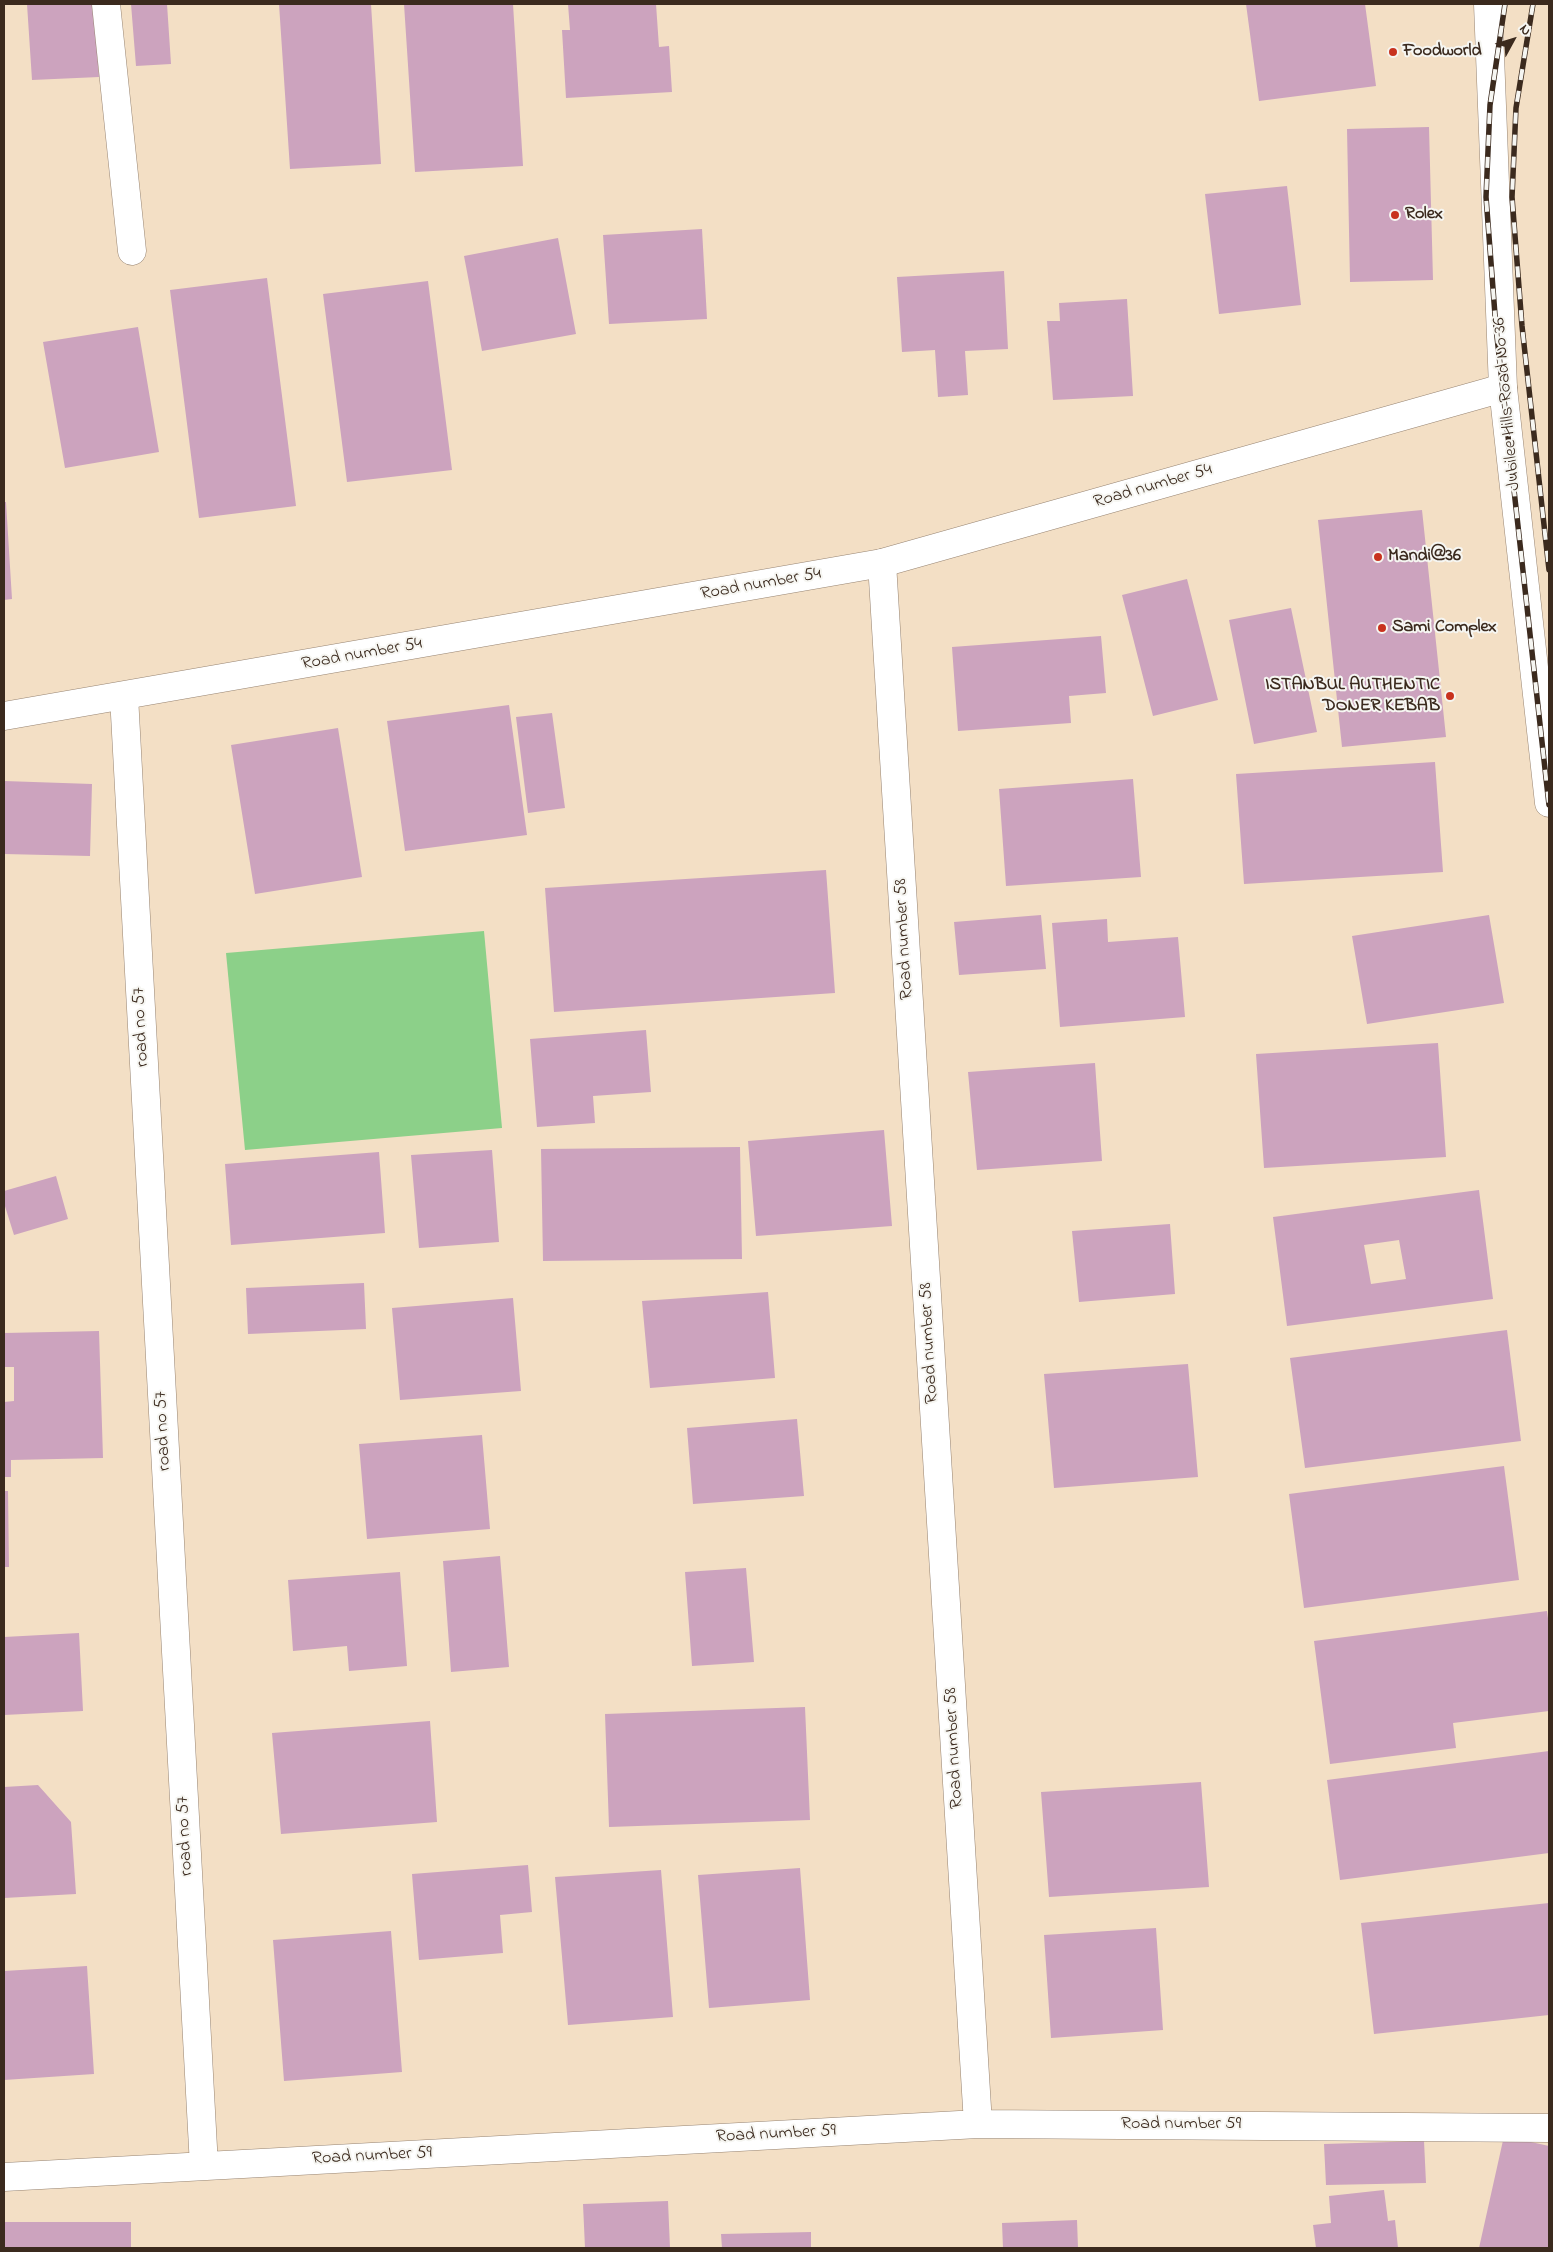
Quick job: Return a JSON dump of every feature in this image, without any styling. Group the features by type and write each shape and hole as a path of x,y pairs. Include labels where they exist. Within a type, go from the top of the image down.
{"street":[{"path":"106,4 132,251"},
{"name":"Jubilee Hills Road No 36","path":"1488,4 1503,388 1549,803"},
{"name":"Road number 54","path":"4,716 882,563 1503,388"},
{"name":"Road number 58","path":"882,563 978,2124"},
{"name":"road no 57","path":"124,696 204,2166"},
{"name":"Road number 59","path":"4,2177 978,2124 1549,2128"}],"green space":[{"path":"484,931 502,1128 245,1150 226,953"}],"building":[{"path":"27,4 94,4 99,77 32,80"},
{"path":"131,4 167,4 171,64 136,66"},
{"path":"279,4 371,4 381,164 290,169"},
{"path":"404,4 513,4 523,166 415,172"},
{"path":"568,4 656,4 659,47 669,46 672,92 566,98 562,30 570,30"},
{"path":"1246,4 1365,4 1376,86 1259,101"},
{"path":"1429,127 1433,280 1350,282 1347,129"},
{"path":"1287,186 1301,305 1219,314 1205,194"},
{"path":"702,229 707,319 609,324 603,235"},
{"path":"558,238 576,334 482,351 464,256"},
{"path":"1004,271 1008,349 965,351 968,395 938,397 935,350 902,352 897,277"},
{"path":"267,278 296,506 199,518 170,290"},
{"path":"428,281 452,470 347,482 323,294"},
{"path":"1127,299 1133,396 1053,400 1047,321 1060,321 1059,303"},
{"path":"138,327 159,452 65,468 43,342"},
{"path":"4,502 6,502 12,599 4,600"},
{"name":"Sami Complex","path":"1422,510 1446,737 1342,747 1318,520"},
{"path":"1187,579 1218,700 1153,716 1122,595"},
{"path":"1291,608 1317,732 1254,744 1229,620"},
{"path":"1101,636 1106,693 1069,696 1071,723 958,731 952,647"},
{"path":"509,705 527,835 405,851 387,721"},
{"path":"552,713 565,808 528,813 516,717"},
{"path":"338,728 362,877 255,894 231,745"},
{"path":"1435,762 1443,872 1244,884 1236,774"},
{"path":"1133,779 1141,877 1006,886 999,789"},
{"path":"4,781 92,784 90,856 4,854"},
{"path":"826,870 835,993 554,1012 545,888"},
{"path":"1041,915 1046,969 959,975 954,922"},
{"path":"1489,915 1504,1003 1367,1024 1352,936"},
{"path":"1107,919 1108,942 1178,937 1185,1017 1060,1027 1052,923"},
{"path":"646,1030 651,1092 593,1096 595,1123 537,1127 530,1039"},
{"path":"1438,1043 1446,1157 1264,1168 1256,1054"},
{"path":"1095,1063 1102,1161 977,1170 968,1072"},
{"path":"884,1130 892,1226 756,1236 748,1141"},
{"path":"740,1147 742,1259 543,1261 541,1149"},
{"path":"492,1150 499,1242 419,1248 411,1155"},
{"path":"379,1152 385,1233 231,1245 225,1164"},
{"path":"56,1176 68,1219 14,1235 4,1203 4,1191"},
{"path":"1479,1190 1493,1299 1287,1326 1273,1217","holes":["1399,1240 1406,1279 1371,1284 1364,1245"]},
{"path":"1170,1224 1175,1294 1079,1302 1072,1231"},
{"path":"364,1283 366,1329 248,1334 246,1288"},
{"path":"768,1292 775,1378 650,1388 642,1301"},
{"path":"513,1298 521,1391 400,1400 392,1308"},
{"path":"1507,1330 1521,1441 1305,1468 1290,1358"},
{"path":"99,1331 103,1458 11,1460 11,1477 4,1477 4,1402 14,1401 14,1367 4,1367 4,1333"},
{"path":"1188,1364 1198,1477 1054,1488 1044,1374"},
{"path":"797,1419 804,1496 693,1504 687,1428"},
{"path":"482,1435 490,1529 367,1539 359,1444"},
{"path":"1504,1466 1519,1580 1304,1608 1289,1494"},
{"path":"4,1491 8,1491 9,1567 4,1567"},
{"path":"500,1556 509,1667 451,1672 443,1561"},
{"path":"746,1568 754,1662 692,1666 685,1572"},
{"path":"400,1572 407,1666 349,1671 347,1646 293,1651 288,1580"},
{"path":"1547,1611 1549,1626 1549,1711 1453,1723 1456,1748 1330,1764 1314,1641"},
{"path":"79,1633 83,1711 4,1715 4,1637"},
{"path":"805,1707 810,1820 609,1827 605,1714"},
{"path":"430,1721 437,1822 281,1834 272,1733"},
{"path":"1549,1751 1549,1853 1340,1880 1327,1780"},
{"path":"1201,1782 1209,1887 1049,1897 1041,1792"},
{"path":"38,1785 71,1822 76,1894 4,1898 4,1787"},
{"path":"528,1865 532,1912 500,1915 503,1953 419,1960 412,1874"},
{"path":"800,1868 810,2000 709,2008 698,1875"},
{"path":"661,1870 673,2017 568,2025 555,1877"},
{"path":"1549,1903 1549,2015 1374,2034 1361,1923"},
{"path":"1156,1928 1163,2030 1051,2038 1044,1935"},
{"path":"391,1931 402,2072 284,2081 273,1940"},
{"path":"87,1966 94,2074 4,2080 4,1971"},
{"path":"1504,2136 1549,2146 1549,2248 1479,2248"},
{"path":"1424,2141 1426,2183 1326,2185 1324,2144"},
{"path":"1384,2190 1388,2221 1395,2220 1398,2248 1316,2248 1313,2225 1331,2223 1329,2196"},
{"path":"668,2201 670,2248 585,2248 583,2204"},
{"path":"1077,2220 1078,2248 1003,2248 1002,2223"},
{"path":"4,2222 131,2222 131,2248 4,2248"},
{"path":"811,2232 811,2248 722,2248 721,2234"}],"railway":[{"path":"1505,4 1490,105 1486,197 1496,328 1549,805"},
{"path":"1533,4 1516,108 1512,197 1522,326 1549,570"}],"place":[{"name":"Foodworld","path":"1393,52"},
{"name":"Rolex","path":"1395,215"},
{"name":"Mandi@36","path":"1378,557"},
{"name":"Sami Complex","path":"1382,628"},
{"name":"ISTANBUL AUTHENTIC DONER KEBAB","path":"1450,696"}]}
